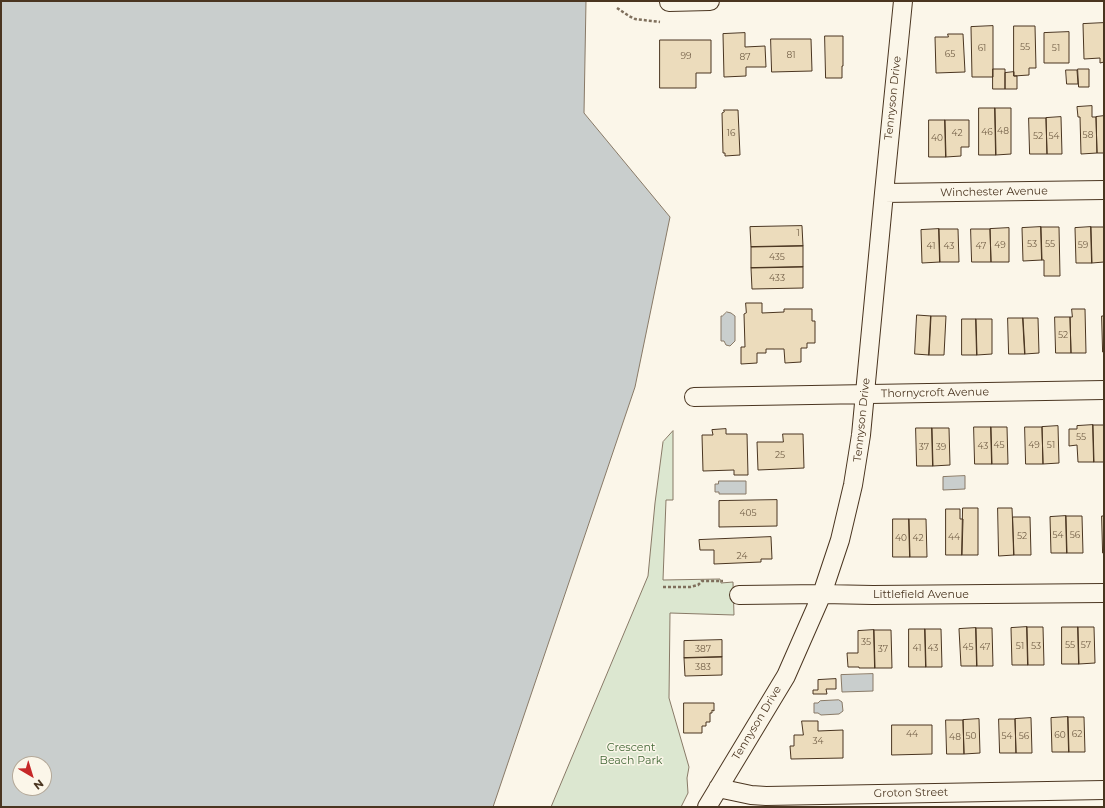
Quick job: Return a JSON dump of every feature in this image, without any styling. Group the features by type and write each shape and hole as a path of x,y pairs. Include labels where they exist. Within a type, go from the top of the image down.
{"street":[{"path":"669,2 710,1"},
{"name":"Tennyson Drive","path":"707,807 786,676 822,594 840,540 853,485 862,435 903,1"},
{"name":"Winchester Avenue","path":"884,193 1104,190"},
{"name":"Thornycroft Avenue","path":"694,397 1104,390"},
{"name":"Littlefield Avenue","path":"739,595 1104,593"},
{"name":"Groton Street","path":"718,788 751,795 766,796 1104,790"}],"path":[{"path":"617,8 635,19 660,22"},
{"path":"663,587 690,587 698,585 702,581 722,581"}],"green space":[{"name":"Crescent Beach Park","path":"673,431 673,500 666,500 663,580 720,579 721,583 733,582 734,615 670,613 669,698 689,767 687,778 688,793 681,807 551,807 648,576 663,442"}],"shaded area":[{"path":"1,1 586,1 584,113 670,217 635,387 493,807 1,807"},
{"path":"727,312 735,316 735,341 730,346 726,345 724,341 721,341 721,316"},
{"path":"965,476 965,489 943,490 943,477"},
{"path":"719,481 746,481 746,494 719,494 719,492 715,492 715,484 718,484"},
{"path":"873,674 873,691 842,692 841,675"},
{"path":"839,700 842,702 843,711 839,714 821,715 814,713 814,703 818,703 820,701"}],"building":[{"path":"1104,23 1104,62 1100,63 1100,58 1084,59 1083,24"},
{"path":"993,26 993,77 972,77 971,27"},
{"path":"1014,26 1035,26 1036,68 1029,68 1029,75 1014,76"},
{"path":"1069,32 1069,63 1044,63 1044,33"},
{"path":"745,33 745,47 765,46 766,67 746,67 746,76 724,77 723,34"},
{"path":"948,34 963,34 965,72 936,73 935,37 948,37"},
{"path":"825,36 843,36 842,78 826,78"},
{"path":"771,39 811,39 812,71 772,72"},
{"path":"660,40 711,40 711,73 696,73 696,88 660,88"},
{"path":"993,69 1005,69 1005,89 993,89"},
{"path":"1078,69 1089,69 1089,87 1079,87"},
{"path":"1066,70 1077,70 1078,84 1067,84"},
{"path":"1014,72 1014,76 1017,76 1017,89 1005,89 1005,73"},
{"path":"1092,106 1092,117 1096,117 1097,153 1081,154 1080,117 1078,117 1077,107"},
{"path":"979,108 995,108 996,155 979,155"},
{"path":"995,108 1011,108 1011,154 996,155"},
{"path":"724,110 738,110 740,155 725,156 725,153 723,153 722,113"},
{"path":"1104,116 1104,153 1097,153 1096,117"},
{"path":"1061,117 1062,154 1047,154 1046,118"},
{"path":"1029,118 1046,118 1047,154 1030,154"},
{"path":"929,120 945,120 946,157 929,157"},
{"path":"945,120 969,120 969,147 961,147 961,156 946,157"},
{"path":"802,226 803,246 751,247 750,227"},
{"path":"1041,227 1042,260 1023,261 1022,228"},
{"path":"1041,227 1059,227 1060,276 1044,276"},
{"path":"1091,227 1092,263 1076,263 1075,228"},
{"path":"1091,227 1104,227 1104,262 1092,263"},
{"path":"1009,228 1009,262 991,262 990,229"},
{"path":"939,229 940,262 922,263 921,230"},
{"path":"939,229 958,229 959,262 940,262"},
{"path":"971,229 990,229 991,262 972,262"},
{"path":"803,246 803,267 751,268 751,247"},
{"path":"803,267 803,288 752,289 751,268"},
{"path":"746,303 762,303 762,313 784,312 784,309 812,309 812,321 815,321 815,343 807,343 807,348 801,348 801,362 785,363 784,349 766,349 766,353 757,353 757,363 741,364 741,347 745,347 744,314 746,313"},
{"path":"1072,309 1085,309 1086,353 1071,353 1070,317 1072,317"},
{"path":"917,315 931,316 929,355 915,354"},
{"path":"931,316 946,316 944,355 929,355"},
{"path":"1102,316 1104,316 1104,352 1103,352"},
{"path":"1055,317 1070,317 1071,353 1056,353"},
{"path":"1008,318 1023,318 1025,354 1009,354"},
{"path":"1023,318 1038,318 1039,353 1025,354"},
{"path":"962,319 976,319 977,355 962,355"},
{"path":"976,319 992,319 992,354 977,355"},
{"path":"1093,425 1094,462 1078,462 1077,445 1069,446 1069,429 1077,429 1077,426"},
{"path":"1093,425 1104,425 1104,462 1094,462"},
{"path":"1058,426 1059,463 1043,464 1042,427"},
{"path":"974,427 991,427 992,464 975,464"},
{"path":"991,427 1007,427 1008,464 992,464"},
{"path":"1025,427 1042,427 1043,464 1026,464"},
{"path":"916,428 932,428 933,466 917,466"},
{"path":"932,428 949,428 950,465 933,466"},
{"path":"726,429 726,434 747,434 748,475 734,475 734,470 703,471 702,435 713,435 712,430"},
{"path":"783,434 803,434 804,468 758,470 757,442 783,442"},
{"path":"777,500 777,526 719,527 719,501"},
{"path":"963,508 978,508 978,555 962,555"},
{"path":"998,508 1012,508 1014,555 999,556"},
{"path":"946,509 960,509 960,519 963,519 962,555 946,555"},
{"path":"1066,516 1067,553 1051,553 1050,517"},
{"path":"1066,516 1082,516 1083,553 1067,553"},
{"path":"1102,516 1104,516 1104,553 1103,553"},
{"path":"1013,517 1030,517 1031,555 1014,555"},
{"path":"893,519 909,519 910,557 893,557"},
{"path":"909,519 926,519 927,557 910,557"},
{"path":"771,537 772,559 761,559 761,562 714,564 714,550 700,550 699,540"},
{"path":"1027,627 1028,665 1012,665 1011,628"},
{"path":"1027,627 1043,627 1044,665 1028,665"},
{"path":"1062,627 1078,627 1079,664 1062,664"},
{"path":"1078,627 1094,627 1095,663 1079,664"},
{"path":"976,628 977,666 961,666 959,629"},
{"path":"976,628 992,628 993,666 977,666"},
{"path":"909,629 925,629 926,667 909,667"},
{"path":"925,629 941,629 942,667 926,667"},
{"path":"874,630 875,668 848,667 847,653 858,653 858,631"},
{"path":"874,630 891,630 892,668 875,668"},
{"path":"722,640 722,657 684,658 684,641"},
{"path":"722,657 722,675 685,676 684,658"},
{"path":"836,679 836,689 826,689 827,694 813,694 813,690 818,690 818,680"},
{"path":"684,703 714,703 714,711 712,710 712,713 710,713 710,722 706,722 706,726 702,726 702,733 684,733"},
{"path":"1068,717 1069,752 1052,752 1051,718"},
{"path":"1068,717 1084,717 1085,752 1069,752"},
{"path":"1031,718 1032,753 1016,753 1015,719"},
{"path":"979,719 980,753 964,754 963,720"},
{"path":"999,719 1015,719 1016,753 1000,753"},
{"path":"946,720 963,720 964,754 947,754"},
{"path":"802,721 818,721 818,731 843,730 843,758 791,759 790,746 794,746 794,735 803,735"},
{"path":"892,725 932,725 932,754 892,755"}]}
